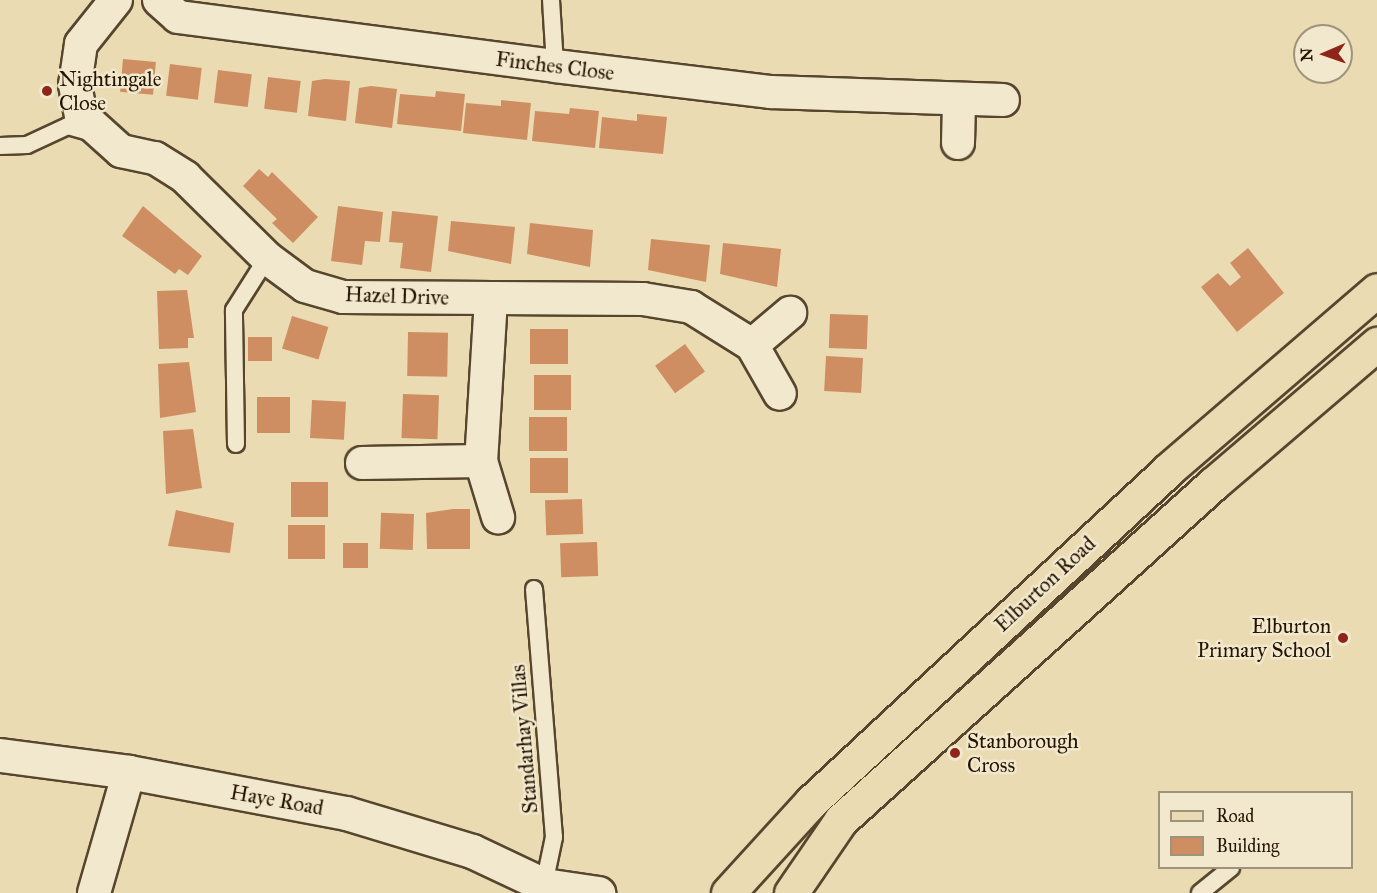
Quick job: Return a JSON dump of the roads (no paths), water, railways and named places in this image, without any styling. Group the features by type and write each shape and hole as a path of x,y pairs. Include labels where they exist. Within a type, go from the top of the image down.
{"main road":[{"name":"Elburton Road","path":"728,893 811,802 890,728 1169,469 1377,290"},
{"name":"Elburton Road","path":"791,893 841,820 1213,484 1377,344"}],"street":[{"name":"Hazel Drive","path":"116,0 81,44 75,85 81,115 95,134 121,151 155,158 185,177 267,258 305,286 343,297 644,299 691,307 752,345 780,394"},
{"name":"Finches Close","path":"159,0 178,17 771,92 959,101 1004,100"},
{"path":"958,143 959,101"},
{"path":"491,298 481,461 498,517"},
{"path":"752,345 790,313"},
{"path":"362,463 481,461"},
{"name":"Haye Road","path":"0,755 129,772 346,813 472,851 547,889 598,893"},
{"path":"94,893 129,772"}],"lane":[{"path":"551,0 555,66"},
{"path":"0,146 27,146 68,126 95,134"},
{"path":"236,444 234,310 267,258"},
{"name":"Standarhay Villas","path":"534,589 555,837 547,889"},
{"path":"1200,893 1230,869"}],"place":[{"name":"Nightingale Close","path":"47,91"},
{"name":"Elburton Primary School","path":"1343,638"},
{"name":"Stanborough Cross","path":"955,753"}]}
